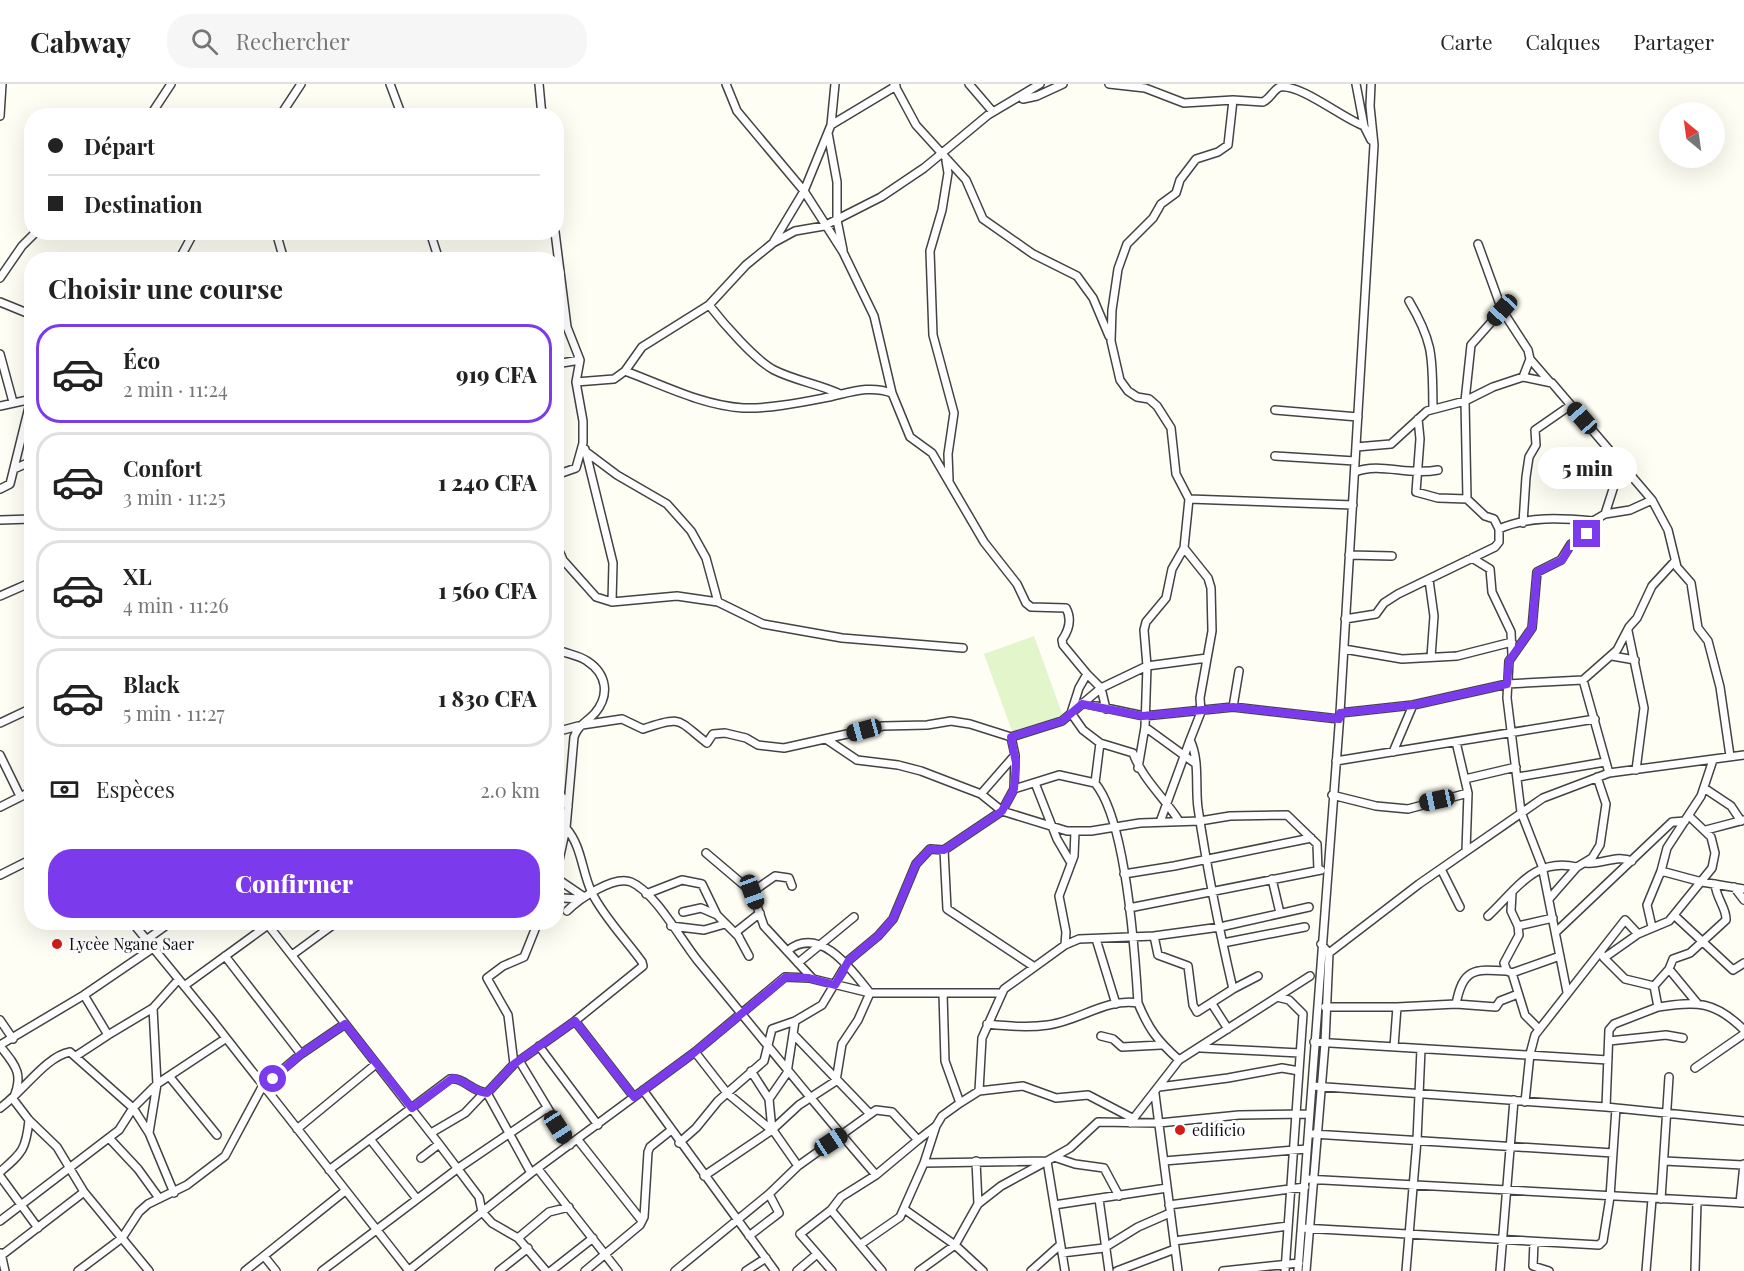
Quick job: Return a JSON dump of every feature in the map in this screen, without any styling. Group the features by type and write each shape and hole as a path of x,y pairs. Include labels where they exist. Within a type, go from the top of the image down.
{"street":[{"path":"0,116 2,84"},
{"path":"155,108 171,84"},
{"path":"285,108 301,84"},
{"path":"390,84 399,108"},
{"path":"396,84 397,101"},
{"path":"539,84 541,108"},
{"path":"726,84 738,113 804,191 824,226 843,252 874,315 892,393 910,437 932,453 993,556 1017,584 1026,603 1031,607 1066,608 1069,614 1068,631 1062,640 1063,645 1101,688 1106,709"},
{"path":"835,84 830,129 838,191 837,220 843,252"},
{"path":"969,84 993,112"},
{"path":"576,382 611,381 625,370 642,347 709,304 746,265 773,243 795,231 824,226 881,198 943,156 993,112 1017,100 1040,84"},
{"path":"1017,100 1037,96 1063,84"},
{"path":"1109,84 1145,88 1184,103 1212,104 1233,100 1263,102 1279,87 1291,87 1364,126"},
{"path":"1356,84 1364,126 1374,145"},
{"path":"1306,1271 1309,1114 1344,649 1374,145 1370,106 1371,84"},
{"path":"773,243 804,191 830,129 895,85 916,125 966,180 986,221 1033,254 1077,276 1093,298 1111,341 1120,380 1128,391 1137,397 1149,399 1165,416 1171,428 1176,474 1189,499 1184,548 1172,569 1166,598 1146,622 1148,666 1144,727 1138,768"},
{"path":"1111,341 1112,310 1118,269 1127,244 1153,218 1161,204 1176,193 1180,180 1196,159 1228,145 1233,100"},
{"path":"943,156 948,173 942,210 930,257 933,335 954,413 948,454 950,482"},
{"path":"0,278 28,240"},
{"path":"1478,244 1502,310 1528,350 1530,359 1652,500 1668,531 1675,561 1691,583 1698,628 1706,638 1712,654 1720,687 1730,756"},
{"path":"564,288 567,327 580,360 576,382 583,421 584,447 613,563 612,602"},
{"path":"1409,301 1424,326 1431,348 1433,408"},
{"path":"0,302 24,312"},
{"path":"709,304 733,334 766,366 789,377 840,394"},
{"path":"1467,499 1466,401 1471,345 1502,310"},
{"path":"0,354 13,402"},
{"path":"1523,377 1530,359"},
{"path":"564,363 580,360"},
{"path":"625,370 694,399 742,408 875,388 892,393"},
{"path":"1356,447 1391,444 1433,408 1466,401 1493,387 1523,377 1549,381"},
{"path":"0,406 24,400"},
{"path":"1523,523 1526,477 1530,457 1536,445 1535,432 1571,405"},
{"path":"1275,410 1358,417"},
{"path":"1345,619 1376,614 1384,603 1398,594 1495,547 1499,542 1499,530 1494,519 1485,516 1467,499 1418,495 1416,474 1420,439 1418,419"},
{"path":"0,489 10,484 24,428"},
{"path":"584,447 605,467 667,504 691,531 706,558 718,602"},
{"path":"576,468 584,447"},
{"path":"1275,456 1355,461"},
{"path":"14,469 24,465"},
{"path":"564,472 576,468 605,467"},
{"path":"1605,514 1614,486 1624,467"},
{"path":"1355,472 1372,468 1416,474 1438,470"},
{"path":"1189,499 1353,505"},
{"path":"1499,530 1544,518 1593,521 1605,514 1630,510 1652,500"},
{"path":"0,520 24,519"},
{"path":"1567,992 1542,866 1521,812 1507,684 1509,661 1527,640 1532,628 1537,572 1562,560 1571,544 1587,534 1593,521"},
{"path":"1160,822 1201,712 1212,631 1212,588 1208,578 1184,548"},
{"path":"1349,555 1392,556"},
{"path":"1472,558 1490,569 1492,592 1509,624 1512,655"},
{"path":"1082,704 1143,716 1233,707 1339,716 1413,705 1507,684 1583,680 1595,667 1612,656 1637,618 1652,586 1675,561"},
{"path":"564,564 596,597 612,602 677,596 718,602 763,624 842,638 963,648"},
{"path":"1429,580 1434,616 1431,657"},
{"path":"0,596 24,586"},
{"path":"1628,631 1644,708 1636,770"},
{"path":"1344,649 1402,659 1457,656 1512,642"},
{"path":"564,653 585,660 600,671 606,689 604,702 580,726 574,737 564,837"},
{"path":"1612,656 1635,660"},
{"path":"564,730 622,719 643,729 667,720 677,721 692,728 707,744 713,734 725,733 746,738 758,745 777,748 826,740 883,726 951,721 970,723 1011,737 1062,721 1101,688 1148,666 1207,658"},
{"path":"1233,707 1239,671"},
{"path":"1071,714 1079,688 1087,674"},
{"path":"1583,680 1609,773"},
{"path":"1393,752 1413,705"},
{"path":"0,723 24,712"},
{"path":"1071,714 1083,730 1100,743 1130,751 1148,783 1168,804 1179,821"},
{"path":"1336,761 1595,719"},
{"path":"1144,727 1184,758 1196,764"},
{"path":"680,1143 727,1093 767,1056 772,1029 795,1021 822,1005 847,963 893,919 919,861 930,849 944,850 1002,811 1014,789 1015,755 1011,737"},
{"path":"826,740 856,760 898,765 981,794 1002,811 1055,829 1075,831 1230,816 1287,815 1317,844 1318,870"},
{"path":"1190,740 1196,764 1200,820 1212,891 1233,989"},
{"path":"1456,742 1468,793 1466,851"},
{"path":"1095,783 1100,743"},
{"path":"981,794 1015,755"},
{"path":"1329,953 1466,851 1521,812 1553,794 1609,773 1744,755"},
{"path":"1,760 20,796"},
{"path":"1652,927 1647,905 1661,871 1667,848 1704,788 1713,760"},
{"path":"1518,777 1605,762"},
{"path":"1465,778 1516,767"},
{"path":"1014,789 1059,774 1095,783 1104,795 1114,827 1124,874 1138,1003 1148,1028 1161,1045 1179,1060"},
{"path":"1549,899 1577,867 1586,863 1596,852 1604,833 1606,804 1597,777"},
{"path":"1035,783 1040,801 1055,829 1057,839 1071,863"},
{"path":"1704,788 1731,806 1743,820 1706,830"},
{"path":"1332,795 1376,806 1408,809 1468,793"},
{"path":"0,807 24,794"},
{"path":"564,800 568,807"},
{"path":"1556,932 1672,822 1687,818 1706,830 1715,853 1712,868 1675,916 1668,922 1652,927 1602,955"},
{"path":"431,1132 465,1113 517,1063 575,1021 643,966 592,893 571,834 566,828"},
{"path":"1065,945 1066,932 1059,896 1071,863 1075,831"},
{"path":"1124,874 1311,838"},
{"path":"944,850 946,909 1033,966"},
{"path":"706,853 752,892 764,926 812,978"},
{"path":"1586,863 1600,864 1621,857 1632,861"},
{"path":"0,875 24,863"},
{"path":"1488,916 1542,866 1564,864 1577,867"},
{"path":"1129,908 1327,868"},
{"path":"1441,869 1460,907"},
{"path":"1661,871 1702,882 1744,889"},
{"path":"752,892 775,876 789,878 792,886"},
{"path":"1272,879 1280,914"},
{"path":"567,911 581,898 618,880 631,882 646,894 876,1175"},
{"path":"646,894 682,880 702,884 717,915 739,937"},
{"path":"564,884 581,898"},
{"path":"1654,986 1669,969 1673,959 1690,953 1719,927 1727,916 1716,899 1715,884"},
{"path":"1734,887 1744,900"},
{"path":"1512,893 1511,911 1518,926 1517,940 1504,961 1525,1015 1539,1029"},
{"path":"564,898 581,898"},
{"path":"979,1091 981,1045 987,1024 1002,993 1033,966 1065,945 1079,939 1132,938 1220,927 1309,907"},
{"path":"683,912 701,908 717,915"},
{"path":"749,956 736,932 760,913"},
{"path":"1675,916 1703,939 1733,970 1744,963"},
{"path":"798,963 854,917"},
{"path":"1518,926 1553,918"},
{"path":"1525,1102 1530,1054 1539,1029 1567,992 1602,955 1626,919 1638,934"},
{"path":"671,926 704,930 725,924"},
{"path":"1223,943 1305,927"},
{"path":"138,930 408,1271 531,1173 695,1052 786,977 812,978 870,993 1002,993"},
{"path":"146,940 160,930"},
{"path":"184,986 259,930"},
{"path":"272,930 431,1132 479,1197 482,1212 492,1223 518,1238 548,1271 593,1238"},
{"path":"292,955 326,930"},
{"path":"535,930 524,957 502,966 487,978 508,1015 517,1063 570,1145"},
{"path":"1154,936 1160,957 1188,966 1194,1010 1202,1011 1233,989 1258,976"},
{"path":"1096,939 1116,1004"},
{"path":"1222,1271 1299,1267 1306,1228 1308,1182 1317,1134 1325,1043 1329,953 1321,944"},
{"path":"787,951 795,945 821,945 847,963 870,993"},
{"path":"13,1099 18,1083 18,1071 0,1046 84,995 153,948"},
{"path":"1602,955 1625,979 1654,986"},
{"path":"1456,1004 1462,982 1469,973 1477,970 1509,972 1560,956"},
{"path":"225,957 301,1054"},
{"path":"1669,969 1697,1003"},
{"path":"1132,1121 1179,1060 1310,976"},
{"path":"76,1056 153,1008 178,980"},
{"path":"1654,986 1658,1007"},
{"path":"704,1176 772,1130 799,1105 836,1081 842,1044 858,1020 870,993"},
{"path":"943,993 944,1055 960,1103"},
{"path":"1317,1006 1397,1007 1456,1004 1496,1007 1500,1001 1518,994"},
{"path":"84,995 108,1035"},
{"path":"1277,997 1289,1000 1303,1013 1285,1267"},
{"path":"987,1024 1010,1027 1046,1026 1126,1001 1138,1003"},
{"path":"1605,1107 1609,1030 1614,1024 1658,1007 1697,1003 1718,1009 1744,1032 1695,1068"},
{"path":"1212,1004 1228,1029"},
{"path":"1394,1047 1397,1007"},
{"path":"149,1133 157,1084 153,1008"},
{"path":"0,1020 13,1039"},
{"path":"575,1021 634,1097"},
{"path":"769,1099 782,1084 788,1068 795,1021"},
{"path":"83,1270 122,1238 139,1212 159,1198 174,1192 225,1155 262,1087 284,1071 301,1054 345,1024"},
{"path":"794,1035 870,1114"},
{"path":"1610,1041 1666,1035 1683,1038"},
{"path":"1101,1036 1113,1040 1122,1047 1161,1045"},
{"path":"0,1221 20,1204 70,1170 119,1130 134,1108 157,1084 225,1039"},
{"path":"1314,1042 1608,1060"},
{"path":"538,1046 598,1125"},
{"path":"1201,1048 1300,1053"},
{"path":"1406,1271 1417,1140 1421,1049"},
{"path":"0,1108 13,1099 61,1054 70,1052 134,1108 149,1133 174,1192"},
{"path":"695,1052 727,1093 772,1130 798,1166"},
{"path":"297,1129 376,1064"},
{"path":"1157,1090 1282,1068 1299,1071"},
{"path":"751,1071 769,1099 772,1130"},
{"path":"170,1076 217,1135"},
{"path":"1661,1199 1669,1077"},
{"path":"329,1170 453,1078 485,1093 531,1173"},
{"path":"861,1244 900,1217 942,1116 979,1091 1023,1086 1056,1098 1088,1095 1132,1121"},
{"path":"1312,1086 1605,1107 1744,1121"},
{"path":"643,1090 670,1131 775,1271"},
{"path":"1157,1090 1159,1123 1178,1271"},
{"path":"13,1099 29,1120 57,1147 84,1192 149,1271"},
{"path":"1500,1271 1508,1146 1514,1101"},
{"path":"322,1271 457,1169 547,1108"},
{"path":"1306,1228 1599,1245 1603,1241 1610,1197 1616,1108"},
{"path":"675,1271 769,1194 798,1166 870,1114 882,1109 892,1112 918,1140"},
{"path":"919,1271 955,1245 978,1204 1001,1186 1078,1142 1098,1122 1159,1123 1309,1114"},
{"path":"29,1120 22,1153 0,1174 38,1228"},
{"path":"832,1271 800,1232 831,1210 841,1197 876,1175 936,1126"},
{"path":"585,1271 606,1255 642,1221 648,1152 650,1147 670,1131"},
{"path":"1308,1133 1613,1153"},
{"path":"109,1138 138,1169 159,1198"},
{"path":"370,1139 417,1199"},
{"path":"578,1140 642,1221"},
{"path":"421,1158 439,1144"},
{"path":"1164,1161 1307,1149"},
{"path":"1050,1159 1054,1205 1065,1271"},
{"path":"924,1163 1050,1159 1104,1168 1119,1196"},
{"path":"976,1161 978,1204"},
{"path":"1031,1271 1061,1249 1104,1248 1170,1209 1291,1188 1308,1182 1412,1184 1742,1203 1744,1165 1664,1161"},
{"path":"538,1169 618,1271"},
{"path":"1054,1205 1167,1188"},
{"path":"245,1271 345,1191"},
{"path":"5,1271 1,1253 84,1192"},
{"path":"749,1236 779,1213 769,1194"},
{"path":"1099,1198 1108,1271"},
{"path":"1646,1271 1652,1199"},
{"path":"1695,1271 1697,1201"},
{"path":"518,1238 549,1212 568,1207"},
{"path":"904,1209 955,1245 983,1271"},
{"path":"831,1210 882,1271"},
{"path":"1117,1271 1175,1245 1288,1226"},
{"path":"1534,1242 1533,1266 1550,1271"},
{"path":"499,1271 528,1248"},
{"path":"797,1271 817,1254"},
{"path":"264,1256 276,1271"},
{"path":"746,1271 766,1258"}],"green space":[{"path":"1034,636 1063,716 1013,734 984,654"}],"place":[{"name":"Lycèe Ngane Saer","path":"57,944"},
{"name":"edificio","path":"1180,1130"}],"route":[{"path":"273,1079 301,1054 345,1024 412,1108 444,1082 453,1078 459,1079 473,1089 487,1093 514,1064 520,1062 538,1046 575,1021 634,1097 695,1052 773,985 787,976 809,978 835,985 856,952 878,936 893,919 916,864 930,849 944,850 976,826 1002,811 1014,789 1016,763 1011,737 1062,721 1082,704 1143,716 1233,707 1339,719 1340,713 1413,705 1507,684 1509,661 1527,640 1532,628 1537,572 1562,560 1571,544 1584,538 1587,534"}]}
